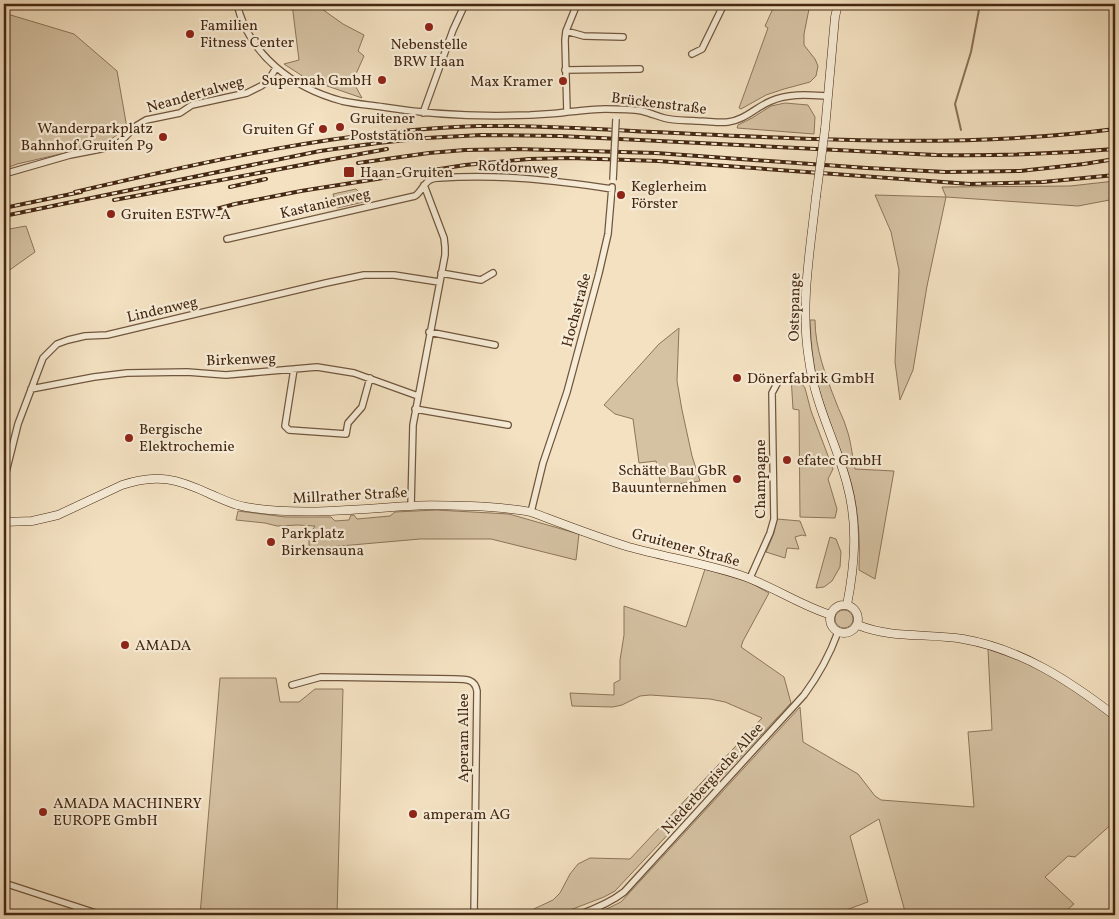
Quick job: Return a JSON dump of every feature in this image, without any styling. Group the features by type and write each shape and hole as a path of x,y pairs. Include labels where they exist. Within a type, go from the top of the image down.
{"main road":[{"name":"Ostspange","path":"838,4 835,17 825,129 805,302 805,323 812,381 850,496 855,543 847,605"},
{"name":"Millrather Straße","path":"4,522 32,521 58,515 122,485 149,478 160,478 185,483 234,505 266,510 320,512 412,506 502,508 531,512"},
{"name":"Gruitener Straße","path":"531,512 614,542 703,564 750,578 831,615"},
{"path":"847,605 854,608 859,618 858,624 851,632 846,634 838,632 832,626 830,620 833,610 838,606 847,605"},
{"path":"858,624 891,633 962,639 993,646 1037,664 1059,676 1115,716"}],"street":[{"name":"Brückenstraße","path":"237,4 251,39 264,57 276,68 292,80 314,91 343,101 422,113 474,116 616,109 644,112 671,119 728,122 743,118 774,99 798,95 827,96"},
{"path":"422,113 465,4"},
{"path":"567,112 564,40 577,4"},
{"path":"692,54 702,49 722,8 709,4"},
{"path":"566,31 584,36 623,37"},
{"name":"Neandertalweg","path":"4,174 70,155 111,147 120,142 136,126 146,120 180,113 192,105 247,93 268,81 276,68"},
{"path":"565,70 640,68"},
{"name":"Hochstraße","path":"531,512 543,463 567,392 608,234 613,183 616,109"},
{"name":"Rotdornweg","path":"424,185 430,180 439,178 502,176 613,183"},
{"path":"412,506 413,425 415,409 445,255 444,238 424,185"},
{"name":"Kastanienweg","path":"227,239 415,196 420,193 424,185"},
{"path":"441,273 481,280 493,274"},
{"name":"Lindenweg","path":"4,501 4,476 18,424 43,358 56,344 86,336 107,335 364,275 394,275 439,282"},
{"path":"429,332 496,345"},
{"name":"Birkenweg","path":"31,389 127,373 187,372 226,375 317,367 354,373 418,396"},
{"path":"294,369 285,426 289,430 346,434 348,423 362,407 370,378"},
{"name":"Champagne","path":"750,578 770,533 774,519 772,394 780,378"},
{"path":"415,409 508,425"},
{"name":"Niederbergische Allee","path":"578,915 600,908 612,901 631,885 804,695 815,679 838,632"},
{"name":"Aperam Allee","path":"292,685 321,677 455,679 473,682 477,691 474,915"},
{"path":"4,883 102,915"}],"shaded area":[{"path":"292,4 322,4 322,9 343,24 364,35 358,51 364,56 356,74 356,87 362,98 307,79 284,64 299,60"},
{"path":"775,4 810,4 804,34 804,45 818,66 816,76 810,82 766,95 741,109 739,108 768,28 765,26"},
{"path":"4,13 74,34 117,71 127,128 104,144 17,164 4,169"},
{"path":"785,103 808,105 815,117 814,134 737,128 738,125 771,106"},
{"path":"1115,181 1115,199 1078,206 946,197 942,187 1070,186"},
{"path":"356,189 368,201 337,208 333,194"},
{"path":"875,195 946,197 927,286 913,370 900,400 895,362 899,270 891,232"},
{"path":"26,226 35,252 4,274 4,230"},
{"path":"810,320 815,320 815,331 822,362 828,383 848,432 855,469 894,471 875,579 859,570 859,528 854,496 846,464 819,390 813,360"},
{"path":"679,328 677,381 692,456 700,481 661,486 656,461 639,463 633,419 615,414 604,405 659,344"},
{"path":"791,376 797,377 805,388 811,411 833,469 828,479 837,509 835,518 800,517 799,410 793,409"},
{"path":"436,510 509,514 579,534 576,560 491,539 420,539 306,549 309,546 309,535 315,526 277,526 236,520 238,511 286,517 331,517 335,521 349,520 351,515 354,515 357,519 390,516 395,512"},
{"path":"777,519 800,521 806,536 795,537 799,549 787,548 785,558 766,552 774,533"},
{"path":"830,537 836,539 841,552 840,567 832,581 824,587 816,588"},
{"path":"705,569 749,582 769,593 741,647 784,677 791,703 615,891 557,915 521,915 553,900 560,893 570,874 578,864 590,858 630,859 762,718 725,702 710,699 650,695 640,696 622,705 613,707 572,706 570,693 614,695 614,683 620,680 620,660 624,635 624,606 686,627"},
{"path":"840,610 848,610 853,615 851,626 840,628 835,623 835,615"},
{"path":"988,649 1040,668 1075,689 1115,721 1115,821 1075,857 1068,856 1045,877 1074,904 1061,915 906,915 879,819 850,836 868,902 832,915 594,915 621,902 800,707 803,742 858,774 875,796 881,800 974,807 968,732 992,730"},
{"path":"220,678 276,678 280,702 299,702 315,689 343,689 337,915 200,915"}],"waterway":[{"path":"961,130 955,104 971,52 980,4"}],"railway":[{"path":"75,192 175,169 326,140 428,129 522,126 884,141 1000,139 1115,129"},
{"path":"4,216 320,151 426,138 481,135 560,136 936,155 1026,154 1115,149"},
{"path":"114,200 387,149"},
{"path":"358,163 429,153 517,149 656,153 946,172 1020,171 1115,159"},
{"path":"179,219 235,204 301,191 465,165 529,159 570,158 658,161 970,184 1043,182 1115,175"},
{"path":"230,187 266,179"},
{"path":"4,208 81,192"}],"place":[{"name":"Nebenstelle BRW Haan","path":"429,27"},
{"name":"Familien Fitness Center","path":"190,34"},
{"name":"Supernah GmbH","path":"382,80"},
{"name":"Max Kramer","path":"563,81"},
{"name":"Gruitener Poststation","path":"340,127"},
{"name":"Gruiten Gf","path":"323,129"},
{"name":"Wanderparkplatz Bahnhof Gruiten P9","path":"163,137"},
{"name":"Haan-Gruiten","path":"349,172"},
{"name":"Keglerheim Förster","path":"621,195"},
{"name":"Gruiten ESTW-A","path":"111,214"},
{"name":"Dönerfabrik GmbH","path":"737,378"},
{"name":"Bergische Elektrochemie","path":"129,438"},
{"name":"efatec GmbH","path":"787,460"},
{"name":"Schätte Bau GbR Bauunternehmen","path":"737,479"},
{"name":"Parkplatz Birkensauna","path":"271,542"},
{"name":"AMADA","path":"125,645"},
{"name":"AMADA MACHINERY EUROPE GmbH","path":"43,812"},
{"name":"amperam AG","path":"413,814"}]}
